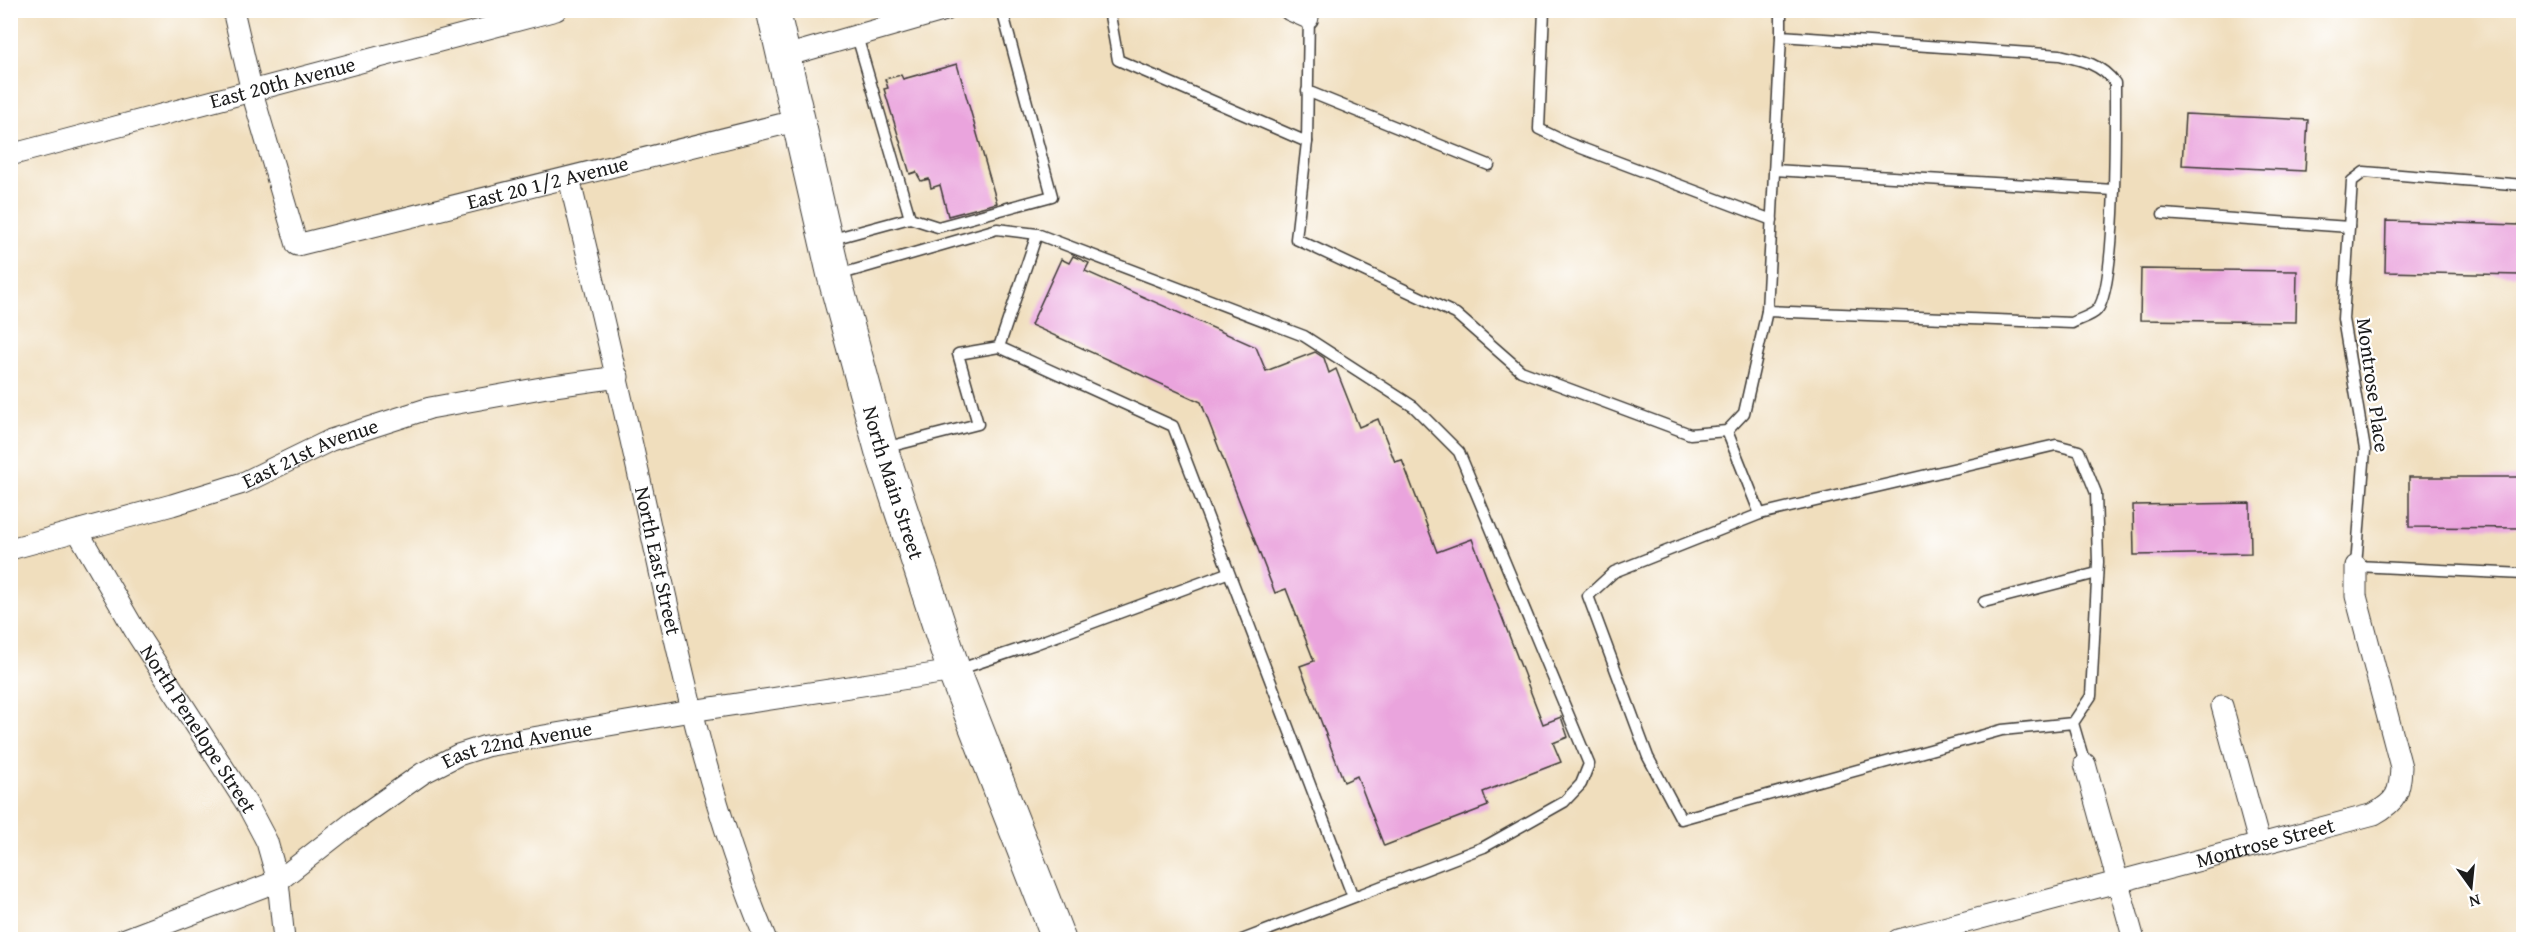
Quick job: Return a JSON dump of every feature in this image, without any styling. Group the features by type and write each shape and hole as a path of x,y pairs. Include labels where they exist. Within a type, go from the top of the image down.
{"main road":[{"name":"North Main Street","path":"773,10 834,276 881,449 954,671 1059,939"}],"street":[{"path":"233,10 252,92"},
{"name":"East 20th Avenue","path":"10,155 556,10"},
{"path":"782,57 946,10"},
{"name":"East 20 1/2 Avenue","path":"252,92 297,245 798,120"},
{"name":"North East Street","path":"569,178 618,377 691,711 721,814 766,939"},
{"name":"East 21st Avenue","path":"10,549 243,483 331,440 430,408 618,377"},
{"name":"North Penelope Street","path":"78,531 137,634 248,806 267,842 278,881 284,939"},
{"name":"Montrose Street","path":"1898,939 2119,882 2259,842 2374,814 2391,804 2400,788 2402,767 2356,596 2356,566"},
{"name":"East 22nd Avenue","path":"123,939 278,881 356,820 423,774 458,755 486,746 691,711 954,671"},
{"path":"2222,706 2259,842"},
{"path":"2085,764 2134,939"}],"lane":[{"path":"826,241 910,218 938,227 1052,196 1002,10"},
{"path":"1109,10 1118,60 1307,142"},
{"path":"1544,10 1539,129 1568,143 1772,220"},
{"path":"1302,13 1307,91 1307,142 1296,239 1456,314 1521,371 1690,434 1727,431 1744,413 1767,311 1781,10"},
{"path":"857,36 910,218"},
{"path":"1767,311 2072,323 2096,311 2106,291 2114,190 2115,83 2107,72 2090,62 2060,56 1781,36"},
{"path":"1307,91 1489,165"},
{"path":"1774,170 2114,190"},
{"name":"Montrose Place","path":"2356,566 2365,450 2343,319 2352,181 2364,172 2523,185"},
{"path":"2163,214 2349,227"},
{"path":"834,276 997,230 1037,234 1304,336 1413,407 1459,452 1589,764 1581,784 1564,802 1484,847 1242,939"},
{"path":"999,346 1037,234"},
{"path":"881,449 978,424 958,354 999,346 1173,426 1227,573 1353,897"},
{"path":"1727,431 1760,514"},
{"path":"2056,445 2079,452 2096,493 2097,573 2091,696 2073,723 2002,730 1681,819 1648,758 1588,596 1614,572 1760,514 2056,445"},
{"path":"2356,566 2523,574"},
{"path":"954,671 1035,644 1227,573"},
{"path":"1984,602 2097,573"},
{"path":"2073,723 2085,764"}],"building":[{"path":"957,64 997,203 948,216 940,185 931,188 929,179 921,181 916,172 910,174 884,89 888,88 885,79 901,75 903,79"},
{"path":"2185,114 2308,120 2305,171 2182,165"},
{"path":"2386,221 2521,225 2520,275 2385,272"},
{"path":"1073,256 1089,263 1085,271 1256,347 1266,371 1315,352 1324,358 1329,373 1336,369 1359,427 1378,419 1395,462 1402,460 1437,552 1472,539 1543,724 1561,717 1568,737 1553,743 1561,762 1483,792 1488,806 1384,846 1357,776 1344,782 1300,666 1314,661 1286,589 1275,593 1201,402 1031,325 1061,259 1069,263"},
{"path":"2141,269 2297,271 2296,322 2140,320"},
{"path":"2409,477 2523,477 2523,528 2409,527"},
{"path":"2250,503 2251,553 2134,555 2133,505"}]}
